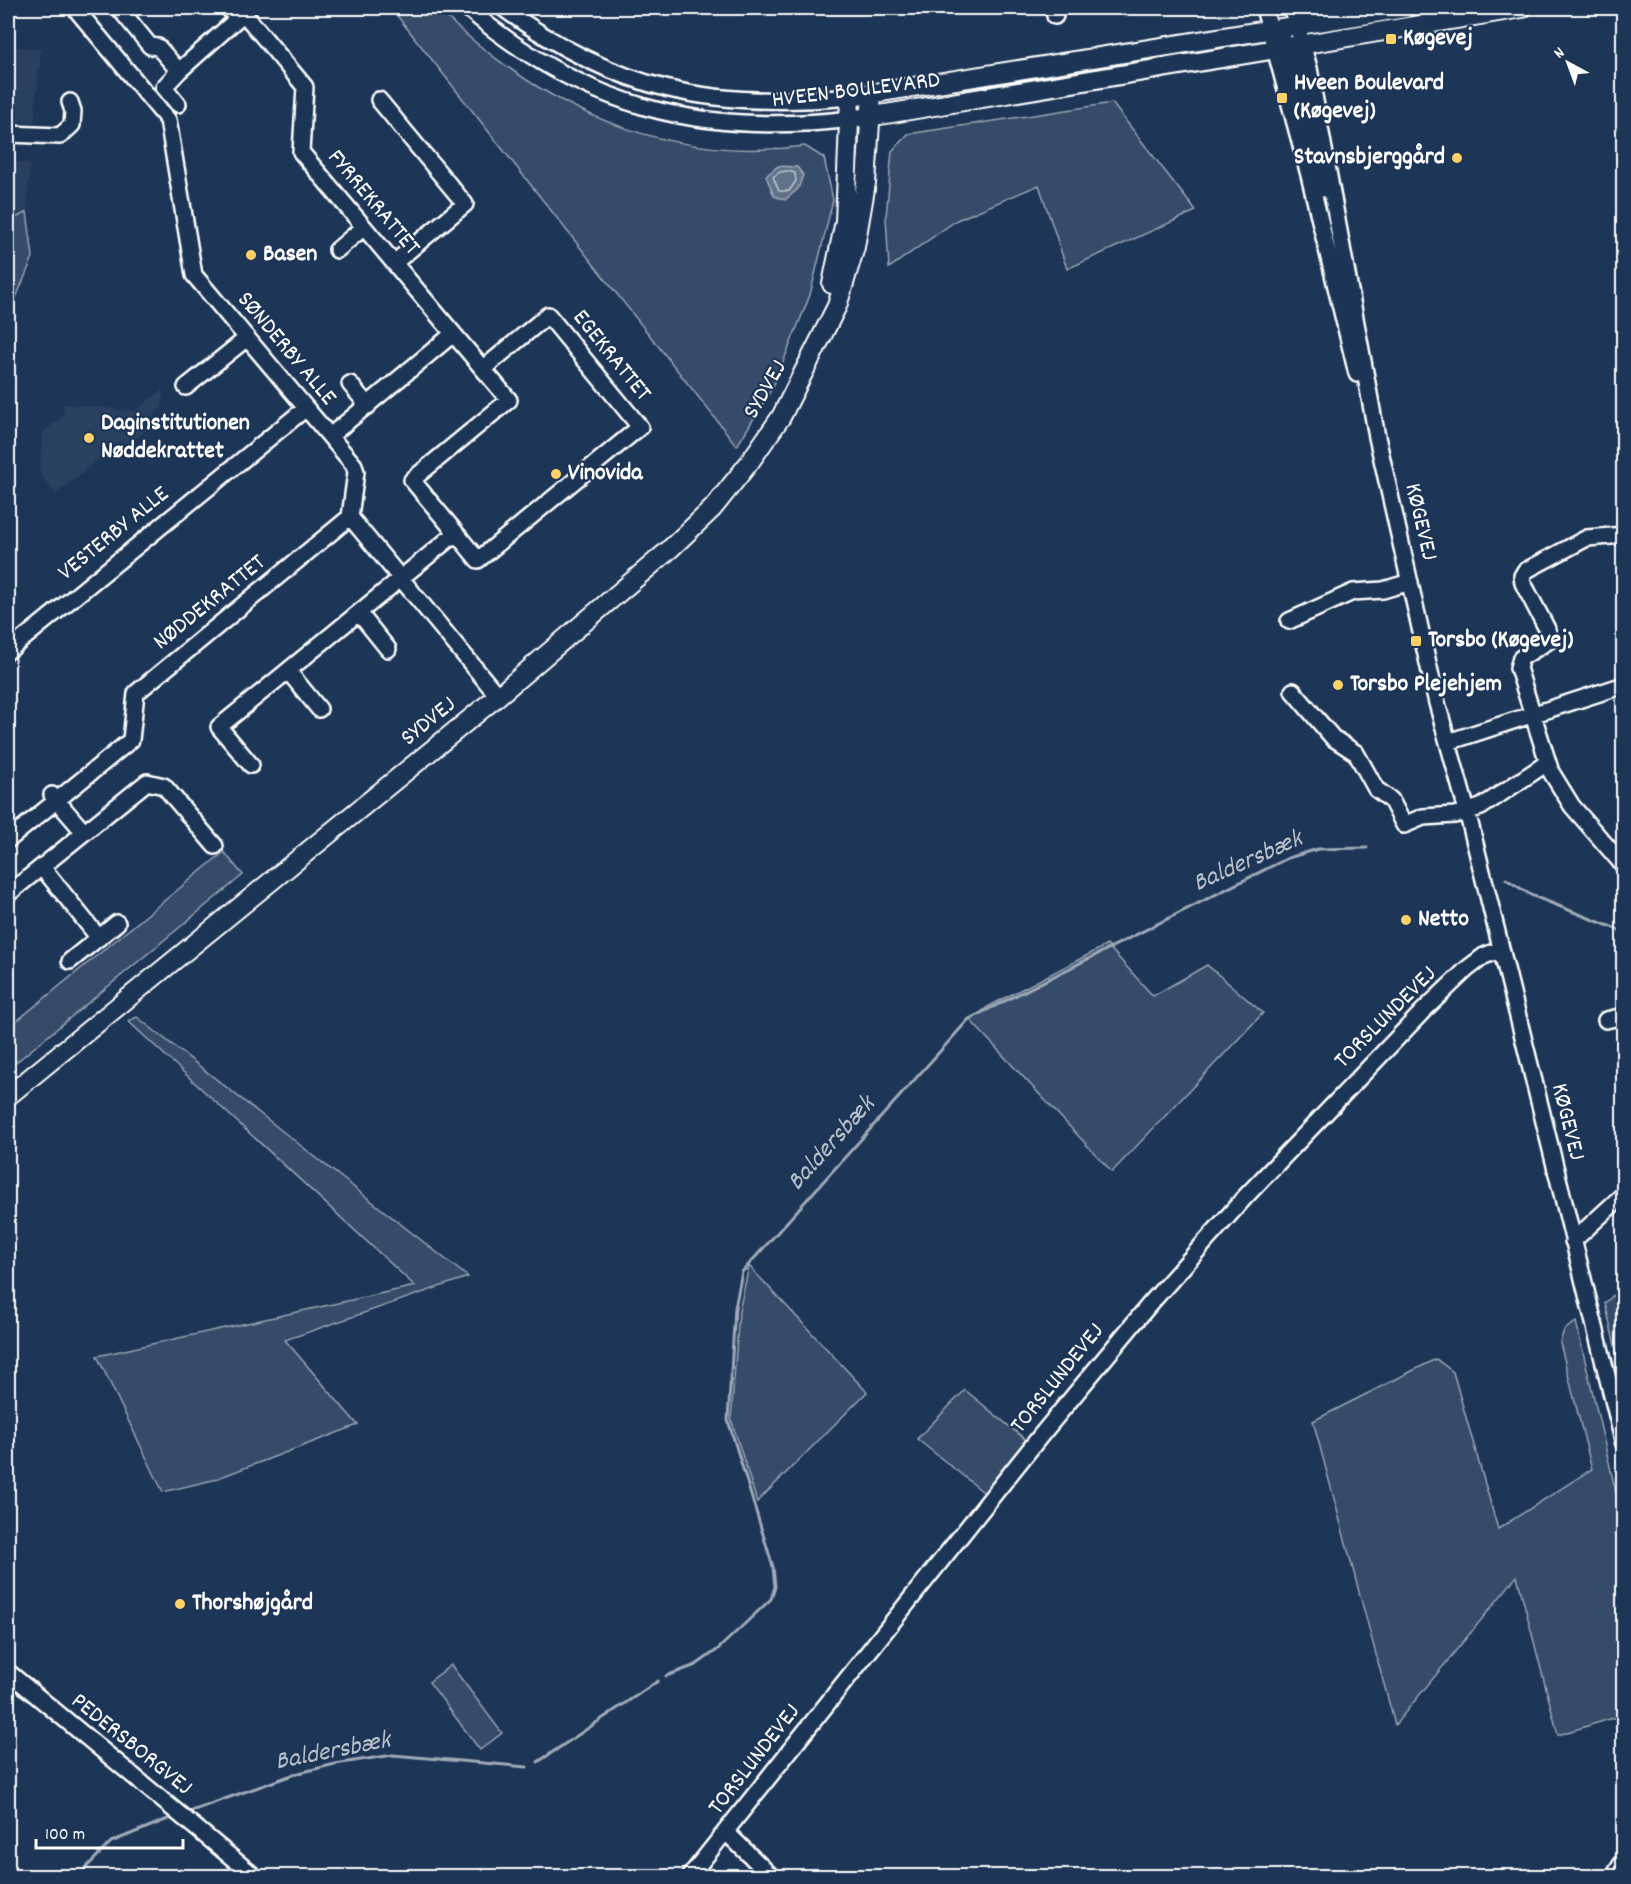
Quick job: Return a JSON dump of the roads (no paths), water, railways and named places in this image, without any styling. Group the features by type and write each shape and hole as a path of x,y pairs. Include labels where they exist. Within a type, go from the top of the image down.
{"main road":[{"name":"HVEEN BOULEVARD","path":"850,97 1284,22 1406,8"},
{"name":"HVEEN BOULEVARD","path":"851,119 1522,8"},
{"name":"SYDVEJ","path":"8,1096 498,696 670,549 712,508 749,463 781,417 806,370 821,333 837,306 855,247 870,157 872,93"},
{"name":"SYDVEJ","path":"821,333 844,221 851,119 850,97"}],"street":[{"name":"SØNDERBY ALLE","path":"75,8 168,120 194,275 330,436 356,472 350,517"},
{"path":"119,8 150,46 158,47 179,71"},
{"name":"HVEEN BOULEVARD","path":"467,8 526,53 561,74 645,108 683,117 738,124 777,126 851,119"},
{"name":"HVEEN BOULEVARD","path":"503,8 539,34 573,53 616,73 650,85 685,93 741,101 778,103 850,97"},
{"path":"1264,8 1284,22"},
{"path":"1273,8 1294,41 1288,46"},
{"path":"178,104 164,87 240,10"},
{"name":"FYRREKRATTET","path":"240,10 305,87 301,152 483,369"},
{"name":"KØGEVEJ","path":"1284,22 1309,175 1361,390 1377,436"},
{"name":"KØGEVEJ","path":"1288,46 1331,220 1346,262 1377,436 1448,742 1623,1444"},
{"path":"379,100 465,204 394,263"},
{"path":"8,134 60,136 72,125 73,111 69,102"},
{"path":"337,250 364,226"},
{"name":"EGEKRATTET","path":"549,315 640,427 478,560 456,533 412,480 508,400 483,369 549,315"},
{"path":"330,436 453,334"},
{"path":"188,379 247,338"},
{"path":"350,384 368,406"},
{"name":"VESTERBY ALLE","path":"8,651 306,408"},
{"path":"350,517 498,696"},
{"name":"NØDDEKRATTET","path":"54,797 130,740 136,693 350,517"},
{"path":"250,765 219,727 456,533"},
{"path":"1623,535 1587,538 1525,572 1522,576 1549,634 1547,644 1528,653 1519,663 1547,763 1572,806 1623,866"},
{"name":"KØGEVEJ","path":"1289,621 1353,592 1383,590 1410,582"},
{"path":"359,612 388,649"},
{"path":"288,671 319,709"},
{"path":"1448,742 1623,685"},
{"path":"1293,691 1333,738 1356,753 1376,789 1391,800 1404,825 1423,818 1455,815 1490,802 1547,763"},
{"path":"8,894 83,831 147,782 164,786 215,846"},
{"path":"8,840 54,797 83,831"},
{"path":"42,867 99,938"},
{"path":"70,961 117,923"},
{"name":"TORSLUNDEVEJ","path":"690,1876 1042,1434 1149,1305 1246,1196 1424,1010 1467,969 1484,956 1501,949"},
{"path":"1606,1020 1623,1016"},
{"path":"1574,1241 1623,1194"},
{"name":"PEDERSBORGVEJ","path":"8,1672 254,1876"},
{"path":"726,1832 771,1876"},
{"path":"1614,1876 1623,1860"}],"water":[{"path":"778,166 797,167 803,175 798,189 785,200 774,196 766,176"}],"waterway":[{"name":"Baldersbæk","path":"666,1676 696,1665 717,1650 771,1599 775,1587 773,1567 728,1420 735,1308 742,1272 969,1019 1288,858 1318,849 1367,848"},
{"name":"Baldersbæk","path":"1506,879 1531,895 1624,932"},
{"name":"Baldersbæk","path":"538,1762 658,1681"},
{"name":"Baldersbæk","path":"188,1812 295,1774 335,1764 393,1755 527,1767"},
{"name":"Baldersbæk","path":"78,1876 111,1842 173,1817"}],"place":[{"name":"Køgevej","path":"1391,39"},
{"name":"Hveen Boulevard (Køgevej)","path":"1282,98"},
{"name":"Stavnsbjerggård","path":"1457,158"},
{"name":"Basen","path":"251,255"},
{"name":"Daginstitutionen Nøddekrattet","path":"89,438"},
{"name":"Vinovida","path":"556,474"},
{"name":"Torsbo (Køgevej)","path":"1416,641"},
{"name":"Torsbo Plejehjem","path":"1338,685"},
{"name":"Netto","path":"1406,920"},
{"name":"Thorshøjgård","path":"180,1604"}]}
